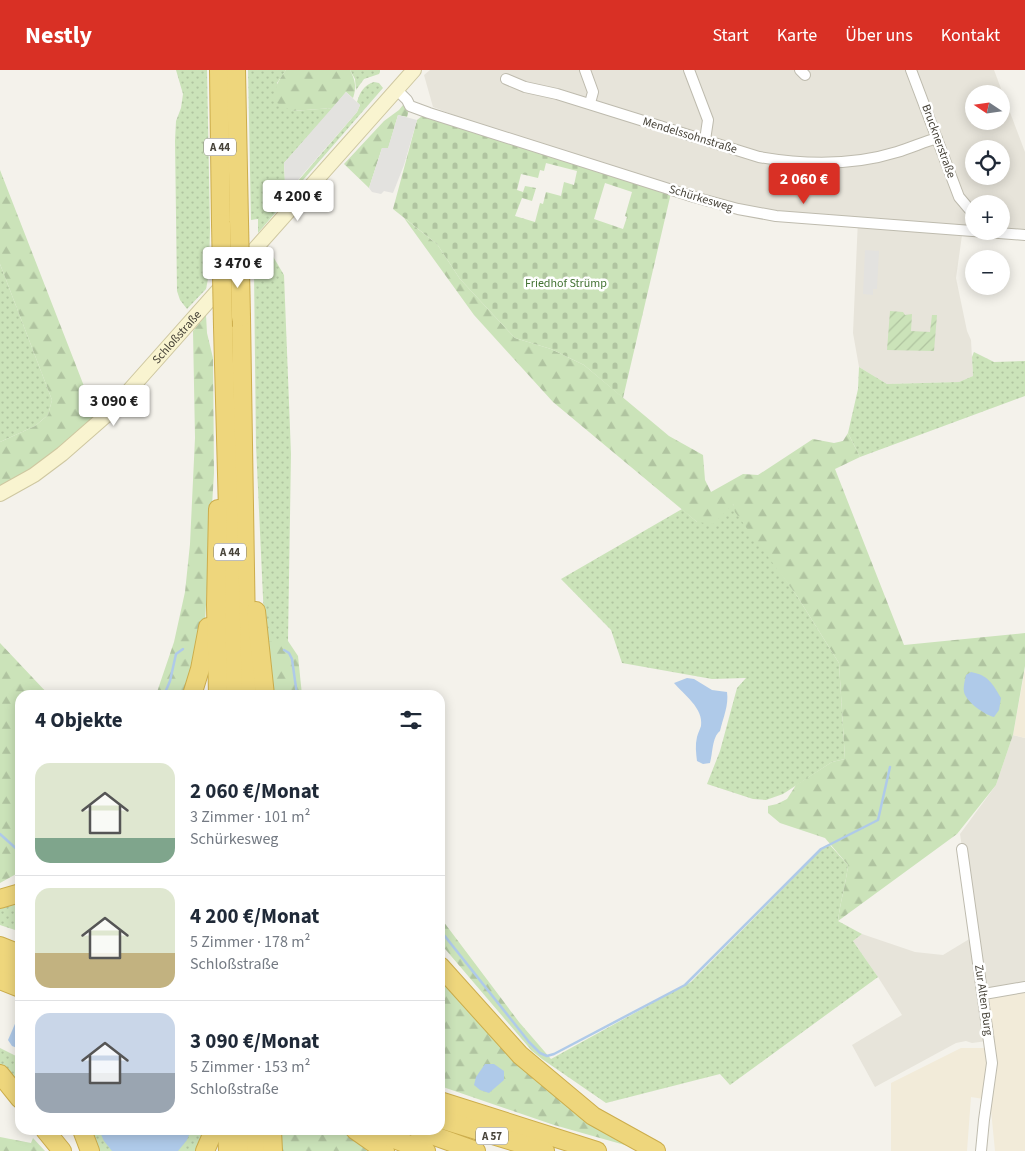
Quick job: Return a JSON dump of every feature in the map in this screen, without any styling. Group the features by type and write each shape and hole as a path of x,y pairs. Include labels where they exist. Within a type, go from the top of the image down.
{"highway":[{"name":"A 44","path":"219,70 223,327 233,690"},
{"name":"A 44","path":"236,70 247,690"},
{"path":"218,690 217,537 220,445 226,409"},
{"path":"244,497 264,690"},
{"path":"193,690 206,644 217,537"},
{"path":"0,899 15,894"},
{"path":"0,946 15,952"},
{"path":"0,963 15,969"},
{"path":"445,972 520,1055 593,1116 656,1151"},
{"path":"0,980 15,986"},
{"path":"0,1074 15,1093"},
{"path":"445,1103 597,1151"},
{"name":"A 57","path":"445,1121 545,1151"},
{"path":"49,1135 62,1151"},
{"path":"83,1135 90,1151"},
{"path":"205,1151 212,1135"},
{"path":"228,1135 228,1151"},
{"path":"242,1135 242,1151"},
{"path":"256,1135 257,1151"},
{"path":"272,1135 273,1151"},
{"path":"362,1135 385,1151"},
{"path":"383,1135 426,1151"},
{"name":"A 57","path":"432,1135 476,1151"}],"main road":[{"name":"Schloßstraße","path":"0,494 34,475 88,433 110,412 414,70"}],"street":[{"path":"585,70 593,92 590,103"},
{"path":"689,70 708,120 705,140"},
{"name":"Brucknerstraße","path":"911,70 960,196 965,203"},
{"name":"Mendelssohnstraße","path":"506,79 525,87 590,103 759,157 797,162 850,162 896,152 937,138"},
{"name":"Schürkesweg","path":"396,89 408,100 410,106 429,113 694,197 738,209 776,216 1025,235"},
{"name":"Zur Alten Burg","path":"962,849 984,994 992,1064 981,1151"},
{"path":"984,994 1025,987"}],"shaded area":[{"path":"430,70 994,70 1000,85 965,85 965,130 1010,130 1010,112 1025,152 1025,231 1010,230 1010,195 965,195 965,228 963,228 956,278 967,331 971,340 973,376 959,382 887,384 859,367 853,333 858,219 777,212 739,206 480,125 433,107 424,75"},
{"path":"346,92 360,105 357,112 291,188 285,183 284,163"},
{"path":"398,115 417,120 404,165 393,193 384,191 381,194 372,192 369,188 382,148 388,148"},
{"path":"865,250 879,251 877,289 873,289 873,295 863,294"},
{"path":"1025,669 1025,738 1013,735"},
{"path":"1013,735 1025,738 1025,987 984,994 960,834 996,785"},
{"path":"862,934 915,952 943,955 971,938 987,1041 956,1043 875,1087 852,1045 902,1015 853,941"},
{"path":"1025,987 1025,1151 995,1151 990,1100 971,1097 967,1151 891,1151 891,1083 961,1048 986,1048 984,994"}],"green space":[{"path":"176,70 207,70 209,274 206,289 187,309 180,300 177,291 175,141 176,121 181,108 183,94"},
{"path":"248,70 286,70 277,83 292,111 333,108 284,163 288,198 258,233 258,219 251,220"},
{"path":"286,70 350,70 355,84 353,98 346,92 333,108 292,111 277,103 275,94 277,86"},
{"path":"350,70 380,70 380,72 364,79 356,90 355,79"},
{"path":"374,82 379,83 383,88 290,195 289,186 292,188 357,112 360,105 357,102 361,92 365,87"},
{"path":"407,100 410,106 407,117 398,115 388,149 382,148 369,188 344,164 384,121 399,110"},
{"name":"Friedhof Strümp","path":"422,116 671,193 623,398 584,365 551,349 515,338 460,279 437,244 393,209 417,120","holes":["546,163 577,171 574,185 564,182 561,196 546,192 543,204 540,203 535,222 515,216 522,198 532,201 536,188 525,186 523,192 517,190 521,174 538,178 540,170 544,171","605,183 632,192 623,229 594,219"]},
{"path":"0,170 96,417 64,449 0,488 0,442 35,426 48,415 52,400 0,264"},
{"path":"404,218 437,244 460,279 515,338 551,349 584,365 669,436 703,455 705,480 711,492 743,474 758,475 813,439 834,443 843,441 848,433 860,457 835,469 904,645 1025,633 1025,666 1013,735 996,785 957,834 838,921 848,865 825,838 780,823 768,813 768,806 787,799 796,785 832,762 845,759 839,663 797,596 735,512 733,504 713,524 697,522 553,402 474,315"},
{"path":"268,248 284,275 291,454 288,641 265,641 256,445 254,272"},
{"path":"0,264 52,400 48,415 35,426 0,442"},
{"path":"890,311 903,312 905,315 912,314 911,331 930,332 932,315 937,315 934,351 887,350"},
{"path":"206,315 207,333 213,358 214,473 205,621 187,690 158,690 174,642 185,592 190,544 195,438 193,331"},
{"path":"974,352 994,362 1025,361 1025,396 860,457 848,433 858,389 859,367 887,384 959,382 973,376 972,357"},
{"path":"732,503 797,596 839,663 845,759 832,762 783,794 766,800 753,799 707,784 720,751 737,688 746,678 712,679 622,663 611,630 561,579 682,509 697,522"},
{"path":"265,641 288,641 298,656 301,690 274,690 265,653"},
{"path":"0,643 44,690 15,690 15,875 0,883"},
{"path":"829,844 848,865 838,921 862,934 853,941 878,977 730,1085 720,1074 606,1103 542,1059 551,1059 691,982"},
{"path":"15,900 15,930 0,925 0,904"},
{"path":"445,924 519,1022 551,1059 542,1059 532,1051 445,949"},
{"path":"445,975 521,1059 646,1151 554,1125 445,1088"},
{"path":"0,1048 15,1056 15,1086 0,1068"},
{"path":"92,1135 203,1135 195,1151 100,1151"},
{"path":"280,1135 350,1135 373,1151 280,1151"},
{"path":"0,1137 31,1143 33,1138 45,1151 0,1151"}],"water":[{"path":"971,672 986,678 1001,698 999,710 994,717 976,708 965,696 966,675"},
{"path":"687,678 694,679 712,690 727,692 725,711 720,731 714,741 710,763 703,764 697,761 696,743 701,719 696,707 674,683"},
{"path":"15,1024 15,1047 8,1040"},
{"path":"485,1064 494,1064 504,1071 504,1080 489,1093 480,1090 474,1085 476,1077"},
{"path":"101,1135 189,1135 178,1151 112,1151"}],"waterway":[{"path":"166,690 176,654 183,649"},
{"path":"284,650 289,653 292,659 296,690"},
{"path":"445,936 529,1042 540,1053 547,1056 554,1054 685,985 821,849 878,820 890,767"},
{"path":"0,834 15,848"}]}
